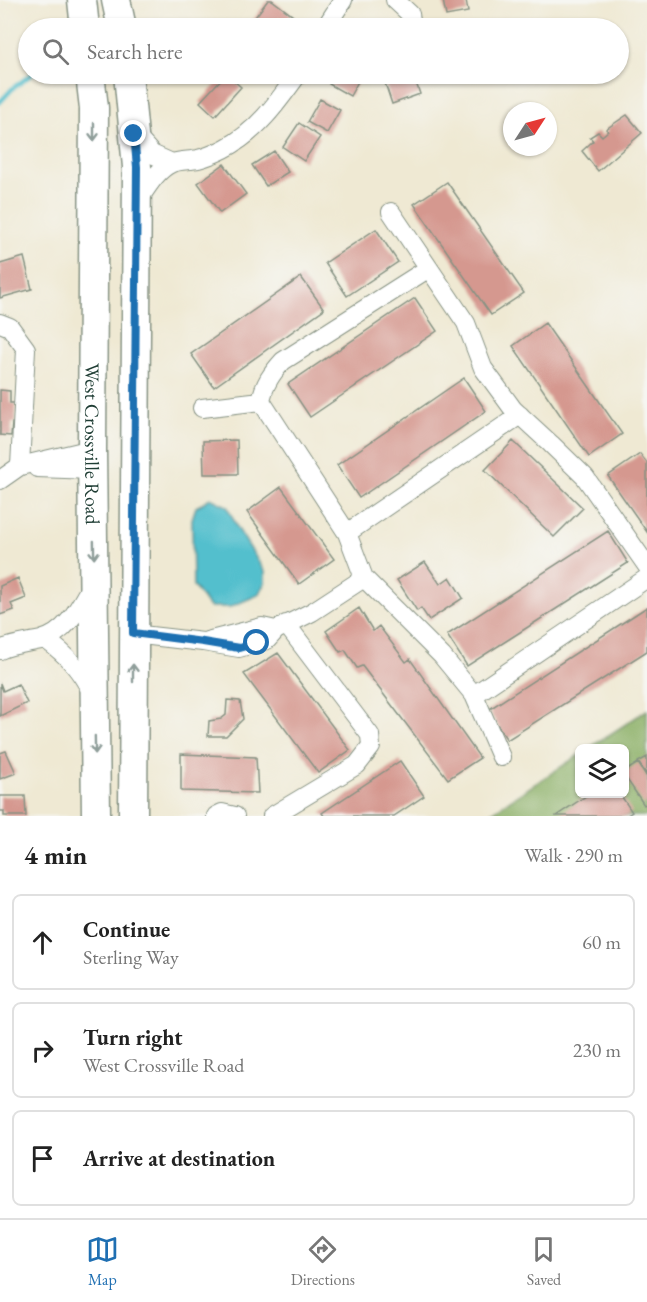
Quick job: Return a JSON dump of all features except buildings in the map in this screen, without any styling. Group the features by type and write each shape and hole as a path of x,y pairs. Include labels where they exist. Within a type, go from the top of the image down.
{"main road":[{"path":"82,0 84,18"},
{"path":"116,0 120,18"},
{"name":"West Crossville Road","path":"91,84 94,108 92,459 96,816"},
{"name":"West Crossville Road","path":"129,84 137,167 133,816"}],"street":[{"path":"337,18 343,0"},
{"path":"395,0 410,14 411,18"},
{"path":"137,202 153,180 172,163 199,158 225,148 251,130 276,105 291,84"},
{"path":"134,134 152,154 172,163"},
{"path":"391,212 466,324 483,368 513,409 585,477 647,566"},
{"path":"429,268 283,361 271,374 263,390 261,401 347,533 364,578 442,656 474,695 501,757"},
{"path":"0,323 10,327 26,349 20,466"},
{"path":"202,408 261,401"},
{"path":"347,533 520,415"},
{"path":"0,480 20,466 92,459"},
{"path":"133,633 239,648 267,640 281,627 312,612 364,578"},
{"path":"474,695 647,578"},
{"path":"0,650 45,639 62,629 75,615 94,580"},
{"path":"272,816 357,765 371,747 370,735 281,627"},
{"path":"45,639 62,651 81,672 94,698"},
{"path":"216,816 222,813 235,816"}],"green space":[{"path":"647,710 647,816 486,816 575,758 575,798 629,798 629,744 595,744"}],"water":[{"path":"210,498 227,506 238,529 265,572 265,583 258,595 230,607 209,607 193,586 192,519 196,507"}],"waterway":[{"path":"0,102 18,84"}],"route":[{"path":"134,134 137,167 133,633 239,648 257,643"}]}
